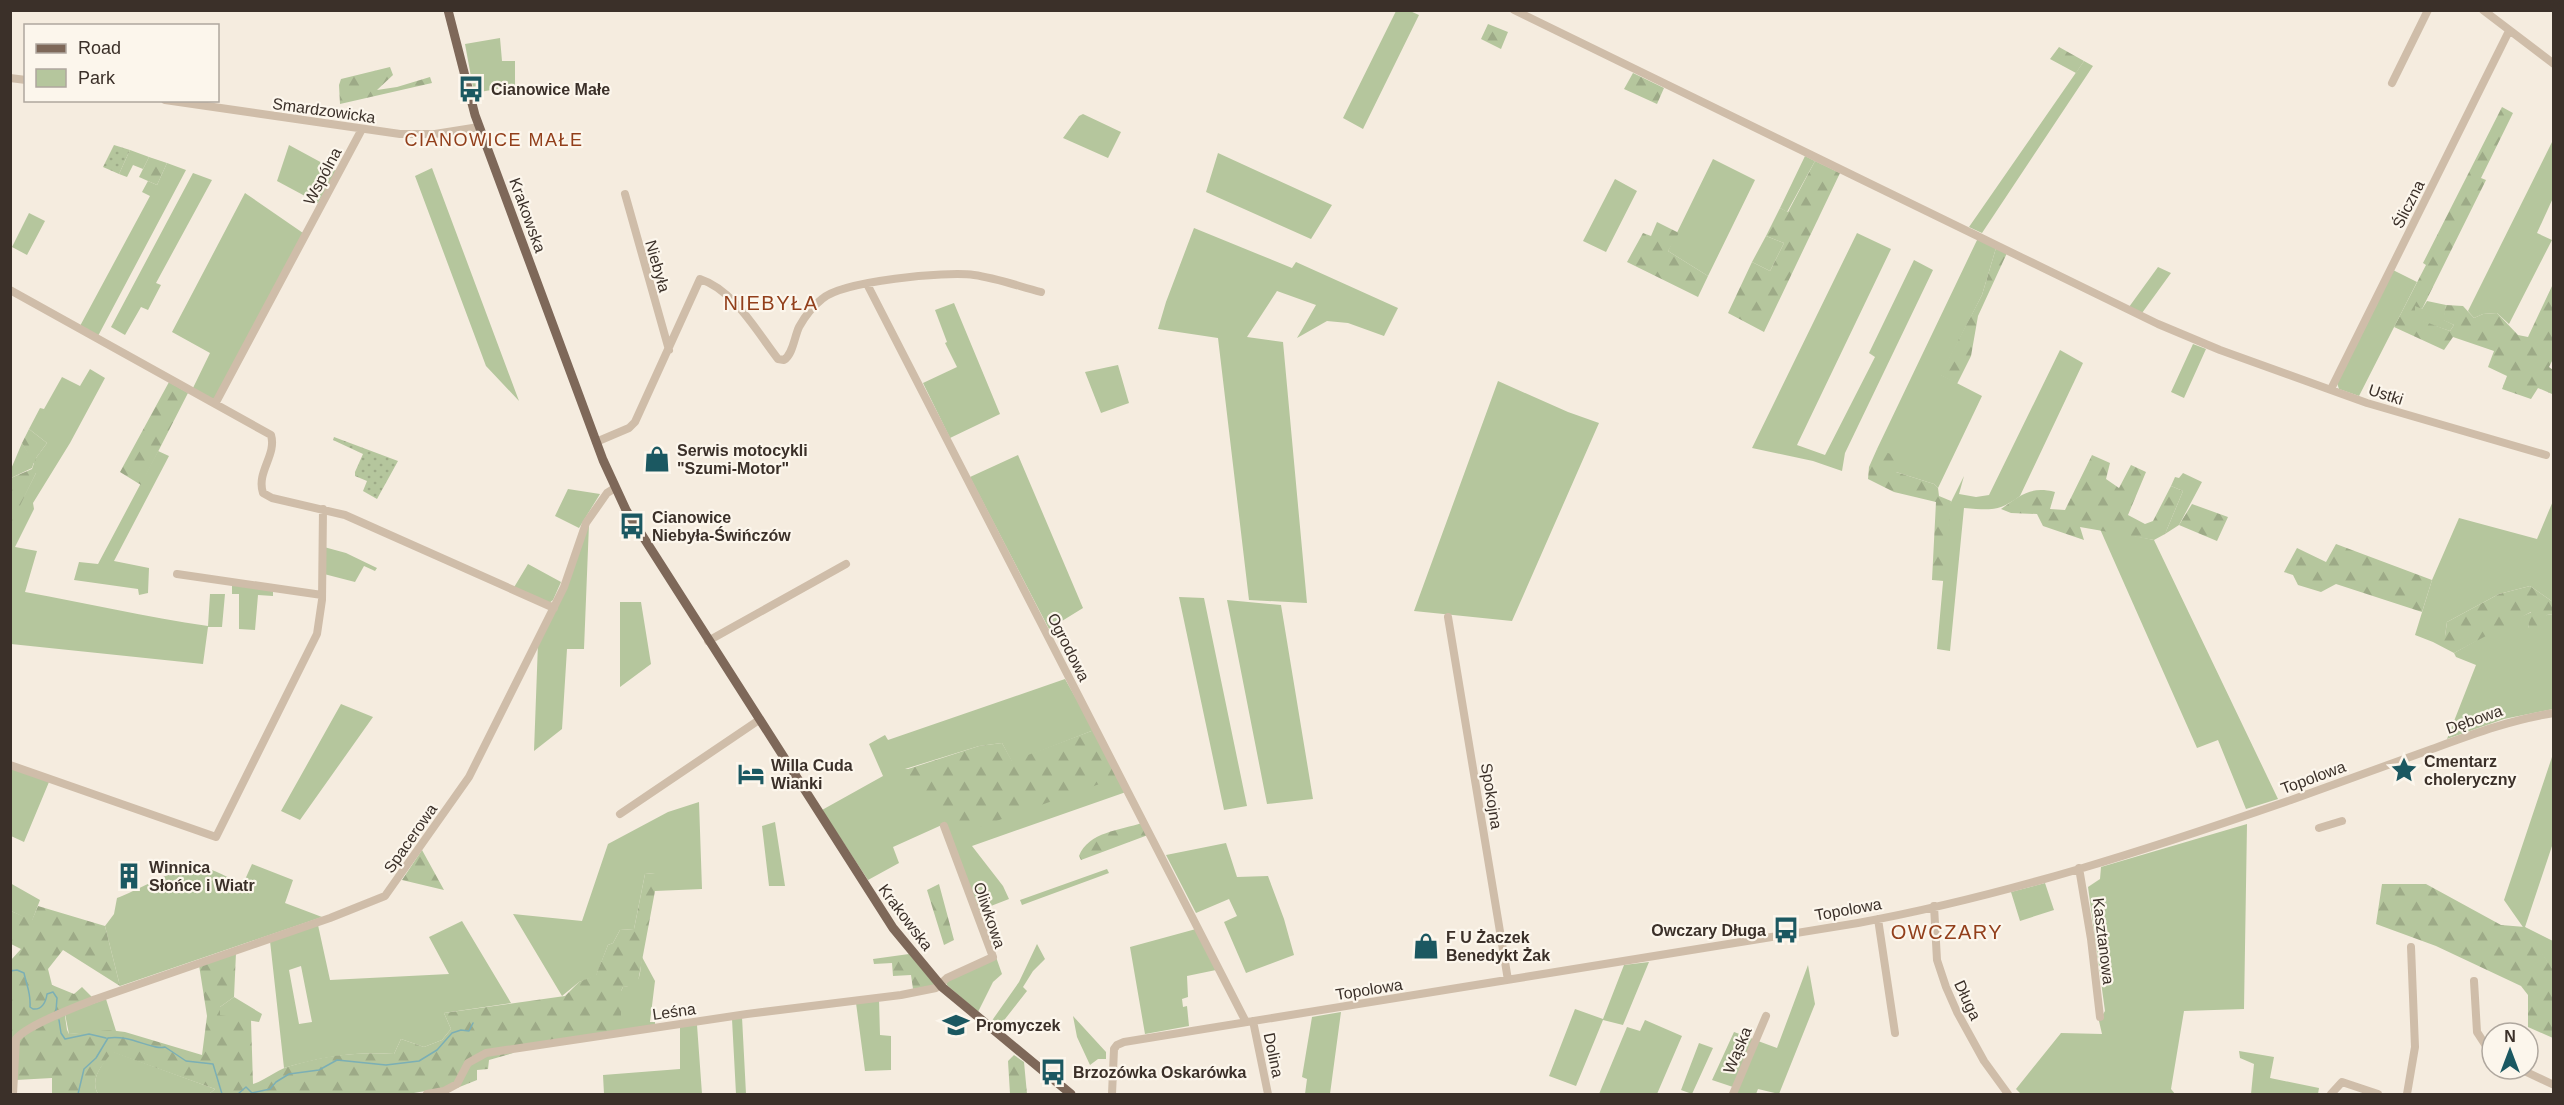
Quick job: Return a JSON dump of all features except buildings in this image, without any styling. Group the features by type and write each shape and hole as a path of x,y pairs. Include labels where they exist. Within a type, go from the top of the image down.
{"main road":[{"name":"Krakowska","path":"448,10 479,127 615,488 708,641 880,911 940,983 962,1005 1071,1095"}],"street":[{"name":"Ustki","path":"1514,10 2099,296 2220,350 2385,409 2546,454"},
{"path":"2392,83 2428,10"},
{"path":"2483,10 2553,64"},
{"name":"Śliczna","path":"2331,389 2510,32"},
{"name":"Smardzowicka","path":"179,102 399,134 427,135 479,127"},
{"name":"Wspólna","path":"215,404 362,129"},
{"name":"Niebyła","path":"626,194 668,347"},
{"path":"596,442 633,425 700,279 717,287 734,303 778,359 786,359 799,326 832,291 930,275 972,274 1041,292"},
{"name":"Ogrodowa","path":"867,284 1250,1021"},
{"path":"10,290 271,435 273,445 260,485 263,493 273,498 345,515 554,608"},
{"name":"Spacerowa","path":"13,1095 16,1039 22,1033 58,1015 139,984 330,918 386,896 469,777 564,587 586,523 608,492 615,488"},
{"path":"10,765 216,837 317,634 322,595 323,509"},
{"path":"708,641 846,564"},
{"path":"177,574 322,595"},
{"name":"Spokojna","path":"1448,617 1508,980"},
{"name":"Dębowa","path":"2405,758 2509,721 2553,713"},
{"path":"620,814 759,720"},
{"name":"Topolowa","path":"1112,1095 1113,1056 1117,1044 1878,919 2079,868 2313,796 2405,758"},
{"path":"2319,828 2342,821"},
{"name":"Oliwkowa","path":"940,983 993,957 944,826"},
{"name":"Kasztanowa","path":"2079,868 2091,939 2100,1017"},
{"name":"Długa","path":"1934,906 1937,960 1946,987 1984,1061 2007,1095"},
{"path":"1878,919 1895,1033"},
{"path":"2407,1095 2415,1047 2411,947"},
{"path":"2474,981 2477,1032 2480,1037"},
{"name":"Leśna","path":"427,1095 444,1091 457,1084 468,1064 486,1053 747,1014 901,995 936,988 940,983"},
{"name":"Wąska","path":"1733,1095 1766,1016"},
{"name":"Dolina","path":"1250,1021 1268,1095"},
{"path":"2331,1095 2342,1082 2378,1095"}],"green space":[{"path":"1396,11 1410,11 1419,15 1363,129 1343,118"},
{"path":"1488,24 1508,32 1501,49 1481,39"},
{"path":"500,38 502,61 515,61 515,86 474,93 465,44"},
{"path":"2059,47 2084,61 2076,73 2050,59"},
{"path":"2084,61 2093,66 1982,233 1969,227"},
{"path":"390,67 393,75 377,90 397,87 430,77 432,83 340,104 341,79"},
{"path":"1633,73 1664,88 1657,104 1624,89"},
{"path":"2502,107 2513,113 2481,178 2486,180 2422,309 2415,306 2415,318 2450,331 2454,325 2443,320 2446,305 2463,306 2474,318 2483,314 2497,313 2518,335 2528,337 2553,284 2554,357 2549,367 2553,370 2553,391 2552,394 2538,388 2531,399 2502,389 2507,376 2488,367 2494,351 2453,337 2444,350 2394,327 2426,265 2423,263"},
{"path":"1083,114 1121,132 1108,158 1063,138"},
{"path":"2553,140 2553,198 2537,233 2552,240 2509,324 2497,313 2483,314 2474,318 2468,311"},
{"path":"114,145 130,150 119,174 103,167"},
{"path":"289,145 337,171 318,203 277,181"},
{"path":"130,150 149,157 143,169 133,165 127,177 119,174"},
{"path":"1218,153 1332,205 1311,239 1206,192"},
{"path":"1805,156 1815,161 1787,212 1780,208"},
{"path":"149,157 167,163 157,185 139,177"},
{"path":"1713,159 1755,180 1708,276 1668,251"},
{"path":"1815,161 1840,173 1764,332 1728,313 1752,262 1770,271 1784,243 1766,236 1780,208 1788,212"},
{"path":"167,163 186,170 98,336 80,326 150,196 142,192 148,181 157,185"},
{"path":"432,168 519,401 486,366 415,176"},
{"path":"193,173 212,180 156,283 161,285 148,310 141,307 125,335 111,327"},
{"path":"1615,179 1637,191 1606,252 1583,241"},
{"path":"245,193 303,233 215,401 192,390 210,353 172,332"},
{"path":"29,213 45,221 27,255 12,247"},
{"path":"1657,222 1679,233 1668,251 1708,276 1698,297 1627,262 1643,233 1651,236"},
{"path":"1194,228 1292,268 1296,262 1398,308 1384,336 1348,323 1327,321 1297,338 1316,305 1277,291 1247,337 1283,342 1307,603 1249,600 1218,338 1158,329"},
{"path":"1857,233 1891,249 1797,445 1825,455 1875,357 1869,353 1914,260 1933,270 1845,453 1842,471 1813,461 1752,448"},
{"path":"1766,236 1784,243 1770,271 1752,262"},
{"path":"1978,238 1996,248 1982,295 1941,375 1982,396 1938,488 1934,484 1896,472 1877,449"},
{"path":"1996,248 2007,253 1978,316 1971,356 1957,384 1940,375 1982,295"},
{"path":"2158,267 2171,273 2142,313 2129,307"},
{"path":"2393,270 2417,282 2359,396 2339,389 2337,383"},
{"path":"2427,301 2446,305 2444,320 2454,325 2450,331 2415,319 2415,305 2422,309"},
{"path":"954,303 1000,414 950,438 923,383 957,367 945,343 947,342 935,310"},
{"path":"2193,344 2206,349 2184,398 2171,392"},
{"path":"2060,350 2083,363 2020,496 1994,509 1964,508 1950,651 1937,649 1950,504 1964,476 1959,494 1976,497 1989,495"},
{"path":"1118,365 1129,403 1101,413 1085,372"},
{"path":"90,369 105,378 70,443 33,503 34,509 15,547 37,551 25,592 208,626 210,594 225,594 222,627 208,627 203,664 11,644 10,524 36,473 36,458 47,443 29,429 40,408 44,409 62,377 80,386"},
{"path":"1498,381 1599,423 1512,621 1414,611"},
{"path":"169,382 188,393 141,485 120,472"},
{"path":"29,429 47,443 36,458 36,473 11,524 11,478 32,469 34,463 27,464 28,454 22,443"},
{"path":"334,437 398,461 377,499 363,491 367,481 355,476 363,454 333,440"},
{"path":"22,443 34,462 32,468 11,478 11,469"},
{"path":"1877,449 1899,457 1896,472 1934,484 1938,488 1939,496 1951,501 1944,581 1932,580 1936,502 1894,492 1868,479 1869,467"},
{"path":"158,451 169,456 114,561 149,568 148,593 139,595 138,589 74,580 79,562 98,564"},
{"path":"1018,455 1083,608 1049,629 970,477"},
{"path":"2092,455 2110,463 2106,479 2119,488 2131,465 2146,472 2128,515 2145,524 2153,521 2171,486 2183,491 2165,534 2154,540 2080,527 2084,540 2043,526 2037,514 2011,513 2001,509 2026,493 2046,490 2055,492 2050,509 2065,510"},
{"path":"2183,473 2202,482 2179,525 2165,534 2183,491 2171,486 2175,477 2179,478"},
{"path":"568,489 600,494 579,528 555,516"},
{"path":"2553,501 2553,602 2530,586 2499,594 2447,622 2445,636 2433,636 2433,642 2415,635 2432,580 2459,518 2537,539"},
{"path":"2192,504 2228,517 2217,541 2179,525"},
{"path":"589,524 584,649 567,649 562,729 534,751 538,643"},
{"path":"2100,529 2154,540 2278,799 2246,809 2218,740 2197,748"},
{"path":"2336,544 2432,580 2422,612 2336,584 2321,592 2298,585 2293,575 2284,572 2297,548 2326,562"},
{"path":"324,547 346,553 377,568 375,571 364,566 355,582 324,574"},
{"path":"528,564 561,582 553,600 548,604 513,589"},
{"path":"232,583 273,589 273,596 258,595 255,630 239,629 239,594 232,594"},
{"path":"2530,586 2553,602 2553,614 2547,615 2543,625 2528,628 2531,612 2454,653 2433,642 2433,636 2445,636 2447,622 2499,594"},
{"path":"1179,597 1204,598 1247,806 1224,810"},
{"path":"1227,600 1281,605 1313,799 1267,804"},
{"path":"620,602 641,602 651,664 620,687"},
{"path":"2532,612 2528,628 2547,615 2553,614 2553,709 2504,719 2447,739 2476,665 2456,657 2454,653"},
{"path":"1065,679 1094,730 1012,762 1002,743 979,746 905,769 1119,777 1126,792 972,846 1003,886 1009,899 978,911 944,824 893,847 899,863 868,880 822,810 883,776 869,744 885,735 888,740"},
{"path":"341,704 373,717 300,820 281,811"},
{"path":"1094,730 1119,777 960,834 905,770 979,746 1002,743 1012,761"},
{"path":"2553,754 2553,843 2525,927 2553,941 2553,970 2504,900"},
{"path":"12,768 49,782 24,842 11,836"},
{"path":"699,802 702,889 655,891 655,873 645,874 634,929 620,930 613,943 608,945 596,976 579,982 562,996 513,914 582,921 608,844 668,812"},
{"path":"775,822 785,886 769,886 762,826"},
{"path":"1142,823 1148,835 1081,860 1079,856 1083,848 1097,837"},
{"path":"2247,824 2244,1009 2184,1011 2171,1089 2175,1094 2021,1094 2016,1089 2061,1033 2102,1034 2099,1021 2105,1011 2088,887 2100,879 2101,867"},
{"path":"1226,843 1237,877 1268,876 1294,955 1246,973 1224,922 1237,916 1229,899 1196,913 1166,855"},
{"path":"422,850 444,890 402,880"},
{"path":"252,864 293,880 285,903 322,917 120,986 105,926 114,914 117,898 193,866 205,867 243,884"},
{"path":"1107,869 1109,873 1022,905 1020,900"},
{"path":"655,873 655,891 638,982 633,986 623,987 621,991 621,1031 484,1052 467,1062 455,1082 443,1088 408,1094 209,1094 215,1089 112,1052 96,1077 98,1094 52,1094 52,1078 16,1080 15,1035 11,1078 11,960 21,949 11,944 11,911 32,920 38,906 105,926 120,986 63,950 48,969 52,985 74,994 82,987 93,998 64,1009 69,1034 109,1030 125,1032 202,1055 207,1016 199,965 236,953 234,997 220,1007 220,1015 251,1020 253,1084 283,1069 313,1060 353,1054 394,1054 401,1039 424,1047 442,1040 451,1029 444,1013 565,996 579,982 596,975 608,945 613,943 620,930 634,929 645,874"},
{"path":"10,883 40,900 32,921 11,911"},
{"path":"2045,883 2054,910 2020,921 2011,892"},
{"path":"939,884 954,940 944,945 927,890"},
{"path":"2382,884 2426,884 2501,925 2525,927 2553,970 2553,1038 2540,1032 2540,1021 2528,1021 2528,995 2521,986 2436,946 2376,924"},
{"path":"462,921 511,1003 444,1013 451,1029 442,1040 424,1047 401,1039 394,1054 366,1053 338,1056 284,1068 270,941 318,925 330,980 449,974 429,937","holes":["301,966 312,1022 299,1024 289,970"]},
{"path":"1196,929 1216,970 1187,976 1188,997 1182,999 1183,1007 1187,1006 1189,1026 1145,1034 1130,947"},
{"path":"1037,944 1045,959 1033,971 1023,987 1027,991 998,1028 991,1022 1019,982"},
{"path":"909,954 935,985 913,989 911,975 893,976 892,963 874,964 873,959"},
{"path":"642,957 655,981 650,1022 655,1022 655,1026 621,1031 621,991 623,987 634,984 639,978"},
{"path":"996,957 1002,974 993,982 978,1012 947,985 946,980"},
{"path":"1649,962 1623,1025 1603,1020 1576,1086 1549,1076 1575,1009 1603,1019 1624,965"},
{"path":"1808,965 1815,1004 1779,1094 1758,1089 1756,1094 1735,1094 1758,1041 1777,1048"},
{"path":"234,997 262,1014 259,1022 220,1016 220,1007"},
{"path":"106,999 116,1031 69,1034 65,1014"},
{"path":"879,999 880,1035 891,1036 891,1070 865,1071 856,1003"},
{"path":"1341,1012 1330,1094 1305,1094 1307,1079 1302,1077 1312,1017"},
{"path":"1073,1016 1106,1052 1106,1059 1098,1059 1090,1065 1077,1037"},
{"path":"742,1017 746,1094 736,1094 732,1019"},
{"path":"1645,1020 1682,1036 1657,1094 1599,1094 1627,1027 1640,1031"},
{"path":"697,1025 702,1094 604,1094 603,1075 680,1069 680,1027"},
{"path":"1734,1032 1753,1039 1733,1087 1712,1080"},
{"path":"1699,1043 1713,1048 1692,1094 1681,1090"},
{"path":"515,1050 513,1053 489,1060 488,1069 477,1070 477,1080 457,1088 468,1069 479,1058 493,1053"},
{"path":"111,1051 215,1089 209,1094 98,1094 96,1077"},
{"path":"2239,1051 2274,1057 2270,1078 2319,1088 2318,1094 2251,1094 2254,1064 2240,1058"},
{"path":"1014,1055 1024,1062 1027,1094 1010,1094 1008,1061"}],"waterway":[{"path":"10,971 17,970 24,973 30,1007 33,1009 41,1007 45,1003 47,994 53,992 57,998 56,1011"},
{"path":"59,1020 61,1033 65,1039 89,1034 106,1038"},
{"path":"238,1094 246,1087 252,1093 270,1089 289,1074 319,1070 337,1060 386,1065 419,1061 437,1050 452,1033 461,1030 469,1031 473,1023"},
{"path":"78,1094 84,1069 96,1058 108,1038 116,1037 154,1047 165,1047 186,1061 213,1064 222,1094"}],"place":[{"name":"Cianowice Małe","path":"471,89"},
{"name":"Serwis motocykli \"Szumi-Motor\"","path":"657,459"},
{"name":"Cianowice Niebyła-Świńczów","path":"632,526"},
{"name":"Cmentarz choleryczny","path":"2404,770"},
{"name":"Willa Cuda Wianki","path":"751,774"},
{"name":"Winnica Słońce i Wiatr","path":"129,876"},
{"name":"Owczary Długa","path":"1786,930"},
{"name":"F U Żaczek Benedykt Żak","path":"1426,946"},
{"name":"Promyczek","path":"956,1025"},
{"name":"Brzozówka Oskarówka","path":"1053,1072"}],"district":[{"name":"CIANOWICE MAŁE","path":"494,140"},
{"name":"NIEBYŁA","path":"771,303"},
{"name":"OWCZARY","path":"1947,932"}]}
